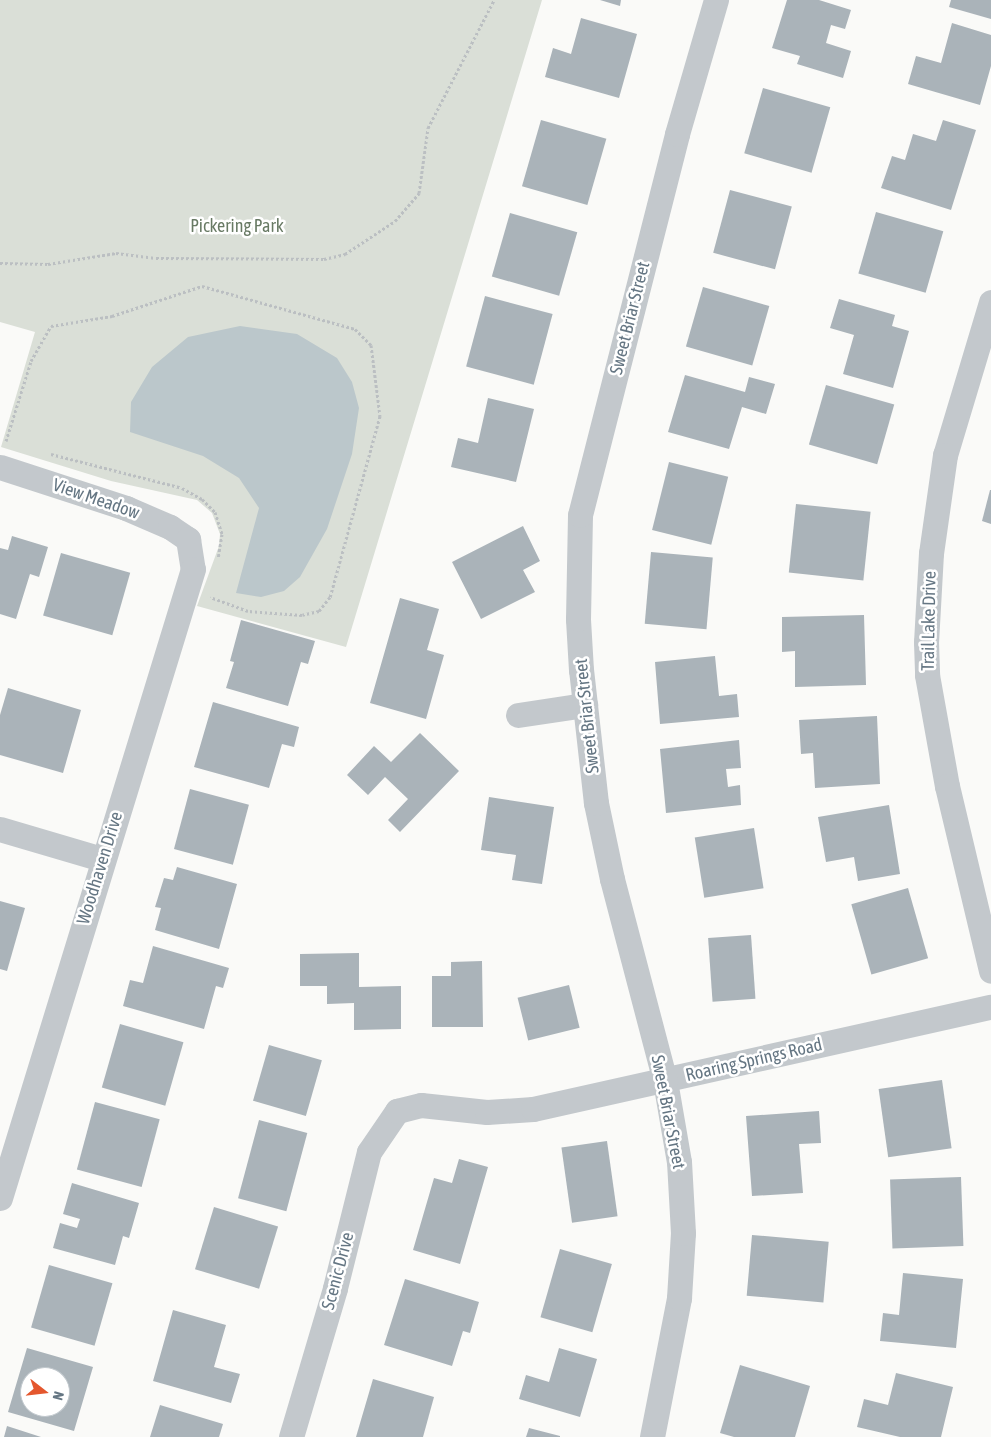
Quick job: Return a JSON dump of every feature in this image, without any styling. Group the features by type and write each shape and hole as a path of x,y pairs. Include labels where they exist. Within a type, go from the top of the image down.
{"street":[{"name":"Sweet Briar Street","path":"652,1437 679,1298 684,1233 679,1162 664,1081 612,879 596,803 578,619 580,515 676,134 716,0"},
{"name":"Trail Lake Drive","path":"991,302 981,369 945,454 931,553 926,650 927,675 947,786 991,971"},
{"name":"View Meadow","path":"0,467 126,508 188,539"},
{"name":"Woodhaven Drive","path":"1,1192 102,859 186,595 193,569 188,539"},
{"path":"518,715 585,705"},
{"path":"0,828 102,859"},
{"name":"Roaring Springs Road","path":"397,1111 421,1105 487,1112 533,1109 664,1081 956,1012 991,1007"},
{"name":"Scenic Drive","path":"291,1437 335,1288 370,1152 397,1111"}],"path":[{"path":"0,263 48,264 116,253 156,258 324,259 345,254 395,221 419,193 428,128 494,0"},
{"path":"6,440 31,361 51,326 112,316 202,286 355,329 371,345 380,416 330,597 319,611 302,615 248,611 209,597"}],"green space":[{"name":"Pickering Park","path":"0,0 542,0 346,647 197,606 219,546 220,534 212,513 197,500 111,481 1,447 35,332 0,322"}],"shaded area":[{"path":"240,326 297,334 337,358 352,382 359,408 352,454 327,529 300,577 284,591 261,597 236,593 259,508 239,478 203,456 130,432 131,402 152,367 188,337"}],"building":[{"path":"600,0 621,0 620,6"},
{"path":"787,0 819,0 851,10 845,29 831,25 826,43 851,51 843,78 797,64 800,56 772,48"},
{"path":"951,0 991,0 991,19 949,7"},
{"path":"581,18 637,34 619,98 545,77 553,48 571,54"},
{"path":"952,23 991,35 991,66 980,105 908,84 916,56 941,63"},
{"path":"763,88 830,107 812,173 744,153"},
{"path":"541,120 606,139 587,205 522,186"},
{"path":"943,120 976,130 951,210 881,188 892,156 905,160 913,134 936,141"},
{"path":"730,190 792,207 775,269 713,253"},
{"path":"876,212 943,231 926,293 858,274"},
{"path":"510,213 577,232 559,296 492,276"},
{"path":"703,287 769,306 752,366 686,347"},
{"path":"485,296 553,314 534,385 466,367"},
{"path":"839,299 895,315 892,326 909,331 893,388 843,374 854,335 830,328"},
{"path":"685,375 745,392 749,377 775,384 766,414 742,407 729,449 668,432"},
{"path":"826,385 894,405 877,464 809,445"},
{"path":"488,398 534,409 516,482 451,467 458,438 478,443"},
{"path":"669,462 728,477 711,545 652,530"},
{"path":"991,490 991,524 982,521"},
{"path":"796,504 871,512 863,580 789,573"},
{"path":"523,526 540,561 523,570 535,592 481,619 452,562"},
{"path":"12,536 48,547 39,577 30,574 16,619 0,614 0,548 8,550"},
{"path":"651,552 713,557 706,629 645,624"},
{"path":"61,553 130,573 112,635 43,615"},
{"path":"400,598 439,609 427,650 444,655 426,719 370,703"},
{"path":"864,615 866,685 795,687 795,651 782,652 782,617"},
{"path":"241,620 315,641 308,664 301,662 288,706 226,688 234,662 230,661"},
{"path":"715,656 719,696 737,694 739,717 660,724 655,662"},
{"path":"8,688 81,710 63,773 0,755 0,715"},
{"path":"213,702 299,727 294,747 282,744 269,788 194,767"},
{"path":"877,716 880,784 815,788 813,753 801,754 799,720"},
{"path":"420,733 459,771 400,832 388,820 408,799 385,777 368,795 347,775 374,746 391,762"},
{"path":"739,740 741,768 726,769 728,787 740,785 741,805 666,813 660,749"},
{"path":"190,789 249,805 233,865 174,849"},
{"path":"489,797 554,807 542,884 512,880 516,855 481,850"},
{"path":"889,805 900,874 858,881 854,857 826,862 818,817"},
{"path":"754,828 764,888 704,898 695,837"},
{"path":"177,867 237,884 219,949 155,930 161,908 155,907 164,878 173,880"},
{"path":"908,888 928,958 871,974 851,904"},
{"path":"0,901 25,908 7,971 0,969"},
{"path":"751,935 755,999 713,1002 708,938"},
{"path":"153,946 229,968 223,988 216,986 204,1029 123,1006 130,980 143,983"},
{"path":"359,953 359,987 401,986 401,1029 354,1030 354,1003 327,1004 327,986 300,986 300,954"},
{"path":"482,961 483,1027 432,1027 432,976 451,976 451,962"},
{"path":"569,985 580,1028 528,1041 518,998"},
{"path":"120,1024 183,1042 165,1106 102,1087"},
{"path":"269,1045 322,1060 306,1116 253,1101"},
{"path":"942,1080 952,1148 888,1157 879,1089"},
{"path":"95,1102 160,1119 142,1187 77,1170"},
{"path":"819,1111 821,1143 799,1144 803,1193 752,1196 746,1116"},
{"path":"259,1120 307,1133 286,1211 238,1198"},
{"path":"607,1141 618,1216 572,1223 561,1147"},
{"path":"459,1159 488,1167 460,1264 413,1250 434,1178 452,1183"},
{"path":"961,1177 963,1246 892,1248 890,1179"},
{"path":"72,1183 139,1203 129,1238 123,1236 115,1265 53,1248 60,1223 77,1228 80,1219 63,1214"},
{"path":"214,1207 278,1227 259,1289 195,1269"},
{"path":"752,1235 829,1242 823,1302 747,1296"},
{"path":"560,1249 612,1264 592,1332 540,1317"},
{"path":"49,1265 112,1283 95,1346 31,1327"},
{"path":"903,1273 963,1279 956,1348 880,1341 883,1313 899,1315"},
{"path":"405,1279 479,1302 470,1333 463,1331 452,1366 384,1345"},
{"path":"173,1310 226,1325 214,1367 240,1374 231,1403 153,1381"},
{"path":"27,1348 93,1367 74,1431 25,1417 70,1417 70,1367 21,1367"},
{"path":"559,1348 597,1359 580,1417 519,1399 526,1375 549,1382"},
{"path":"740,1365 810,1386 795,1437 734,1437 720,1433"},
{"path":"20,1372 20,1415 8,1412"},
{"path":"896,1373 953,1387 941,1437 900,1437 857,1427 864,1399 888,1405"},
{"path":"373,1379 434,1397 423,1437 356,1437"},
{"path":"160,1405 223,1424 219,1437 150,1437"},
{"path":"7,1426 41,1437 4,1437"},
{"path":"529,1428 560,1436 560,1437 526,1437"}]}
